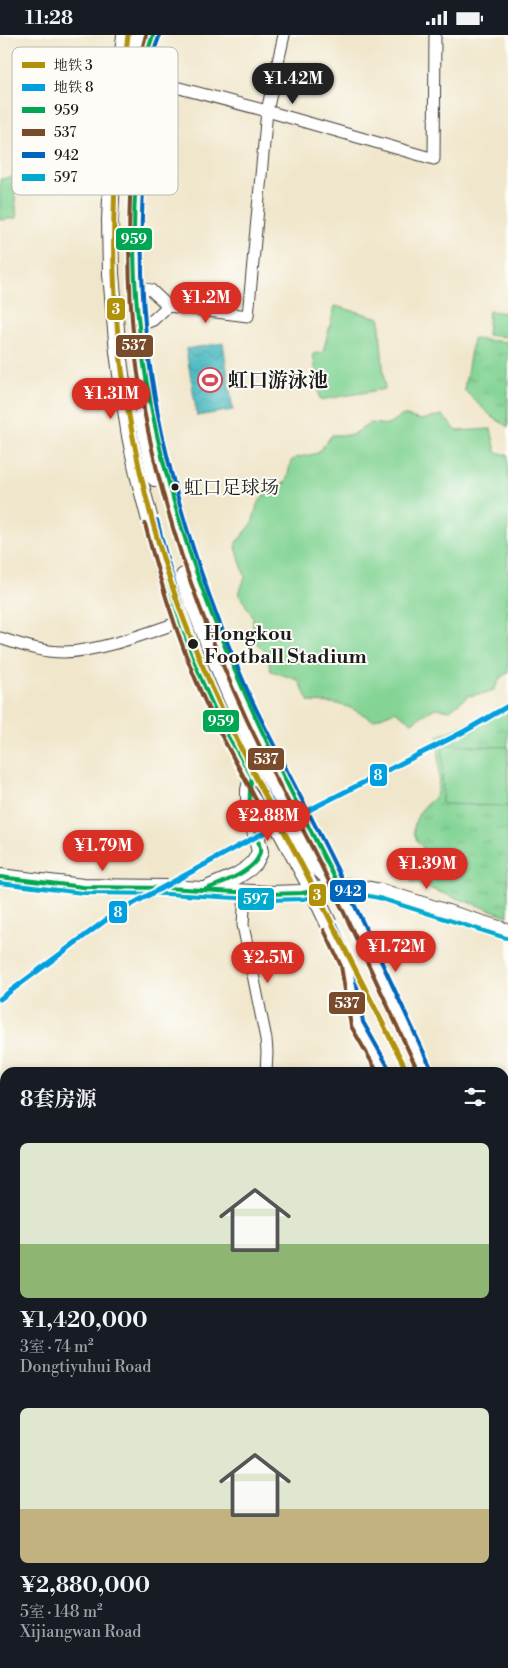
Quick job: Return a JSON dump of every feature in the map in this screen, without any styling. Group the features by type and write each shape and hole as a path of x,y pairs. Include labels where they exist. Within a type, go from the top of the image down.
{"main road":[{"path":"149,47 153,35"},
{"path":"111,195 111,274 114,315 130,436 163,570 180,621 218,714 313,891 347,964 359,1029 382,1067"},
{"path":"127,195 125,279 143,423 157,489 193,602 242,724 306,852 314,865 339,886"},
{"path":"136,195 134,241 136,287 148,394 163,467 180,530 216,631 243,694 278,769 339,886 423,1067"},
{"path":"204,890 237,877 255,862 260,852 249,804 248,790 252,777"},
{"path":"0,877 84,887 245,892 291,893 339,886 355,887 381,892 508,932"}],"street":[{"path":"136,287 151,290 168,306 248,317 267,111 284,35"},
{"path":"178,88 434,159 435,35"},
{"path":"139,326 153,321 168,306"},
{"path":"0,638 35,649 64,652 82,650 144,634 180,621"},
{"path":"245,892 243,925 266,1039 266,1067"}],"green space":[{"path":"12,177 12,195 15,195 17,218 0,220 0,179"},
{"path":"335,306 380,318 385,389 320,400 313,354 323,352"},
{"path":"489,311 508,313 508,337 487,335"},
{"path":"473,339 508,342 508,427 491,416 464,390"},
{"name":"Hongkou Football Stadium","path":"403,415 421,420 442,415 457,431 491,429 496,452 508,455 508,673 501,677 494,690 468,696 450,710 435,708 412,722 395,711 373,720 339,704 309,702 298,680 271,671 267,653 252,639 253,617 239,594 245,577 235,544 252,524 257,505 264,495 286,482 291,461 295,458 318,453 332,435 352,435 371,423 388,425"},
{"path":"508,708 508,916 411,882 423,847 415,838 414,827 421,810 435,796 438,790 438,736"},
{"path":"443,745 508,747 508,806 442,804"}],"water":[{"name":"虹口游泳池","path":"223,343 233,410 197,416 186,349"}],"railway":[{"path":"249,777 284,832"}],"metro line":[{"name":"3","path":"127,47 128,35"},
{"name":"3","path":"115,195 114,272 116,311 125,391 149,510 172,586 200,660 232,731 405,1067"},
{"name":"8","path":"0,999 114,914 246,842 465,731 508,706"}],"transit line":[{"name":"537","path":"143,47 146,35"},
{"name":"959","path":"149,47 153,35"},
{"name":"942","path":"155,47 159,37"},
{"name":"537","path":"130,195 131,313 135,351 151,446 176,539 209,631 247,720 334,891 416,1067"},
{"name":"959","path":"0,877 83,887 167,888 269,894 302,893 339,886 269,747 237,677 209,606 184,534 163,461 147,385 137,307 134,242 135,195"},
{"name":"942","path":"142,195 142,276 148,352 163,440 186,526 200,569 231,653 249,694 345,885 431,1067"},
{"name":"942","path":"157,520 170,569 203,665 241,747 274,805"},
{"name":"959","path":"151,523 172,595 197,667 221,722 252,777 250,806 260,852 257,859 245,871 204,890"},
{"name":"537","path":"145,524 166,598 192,670 212,717 262,811"},
{"name":"597","path":"0,883 83,893 167,894 269,900 303,899 339,892 354,893 379,898 506,938"},
{"name":"942","path":"336,924 353,962 363,1022 388,1067"},
{"name":"537","path":"324,930 341,966 351,1026 375,1067"}],"place":[{"name":"虹口游泳池","path":"210,380"},
{"name":"虹口足球场","path":"175,487"},
{"name":"Hongkou Football Stadium","path":"193,644"}]}
